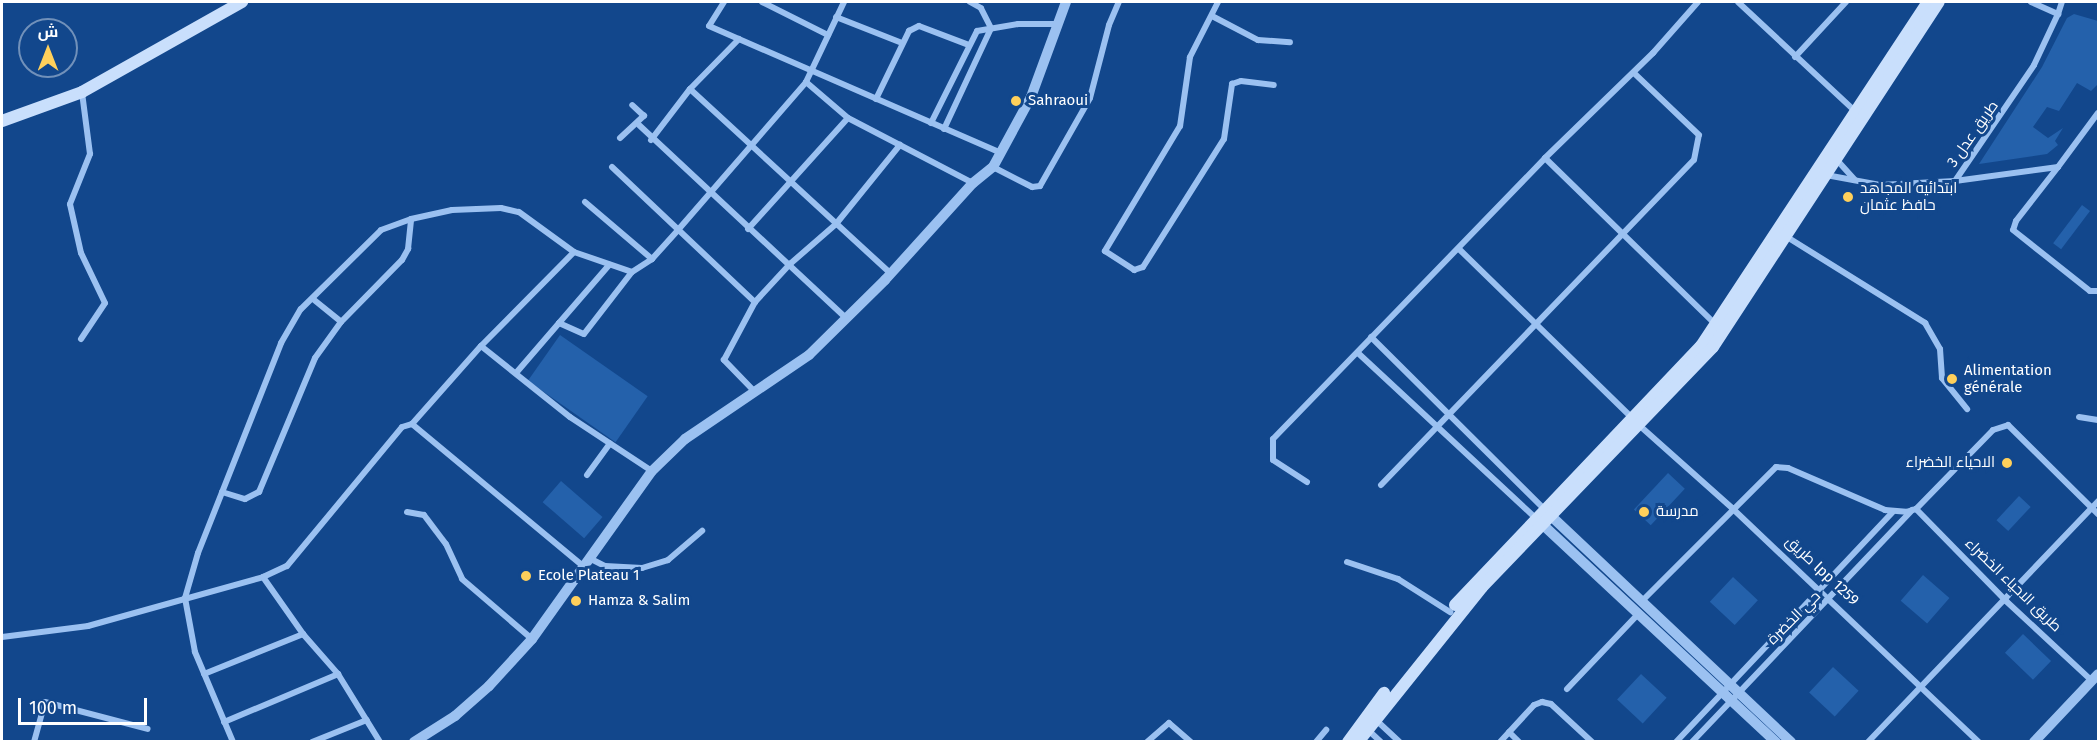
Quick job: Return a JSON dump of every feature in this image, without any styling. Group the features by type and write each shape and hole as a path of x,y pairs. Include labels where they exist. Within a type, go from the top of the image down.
{"main road":[{"path":"2,121 82,92 242,2"},
{"path":"1348,741 1450,612 1713,347 1786,237 1855,111 1928,2"},
{"path":"1832,156 1939,2"},
{"path":"1636,423 1717,325 1822,173"},
{"path":"1358,741 1457,615 1543,516"}],"street":[{"path":"724,2 709,26 1001,153"},
{"path":"762,2 828,35"},
{"path":"559,323 584,334 632,272 652,259 678,230 806,82 844,2"},
{"path":"970,2 981,8 991,28"},
{"path":"414,741 455,716 489,686 532,639 652,471 686,439 809,355 891,274 973,183 993,168 1038,80 1066,2"},
{"path":"993,168 1032,187 1040,186 1090,98 1109,25 1119,2"},
{"path":"1218,2 1190,57 1180,126 1106,250 1134,270 1143,267 1224,139 1232,84 1241,81 1274,85"},
{"path":"1307,482 1273,460 1273,439 1545,158 1634,73 1698,2"},
{"path":"1738,2 1855,111"},
{"path":"1796,57 1846,2"},
{"path":"2031,2 2058,14"},
{"name":"طريق عدل 3","path":"1822,173 1855,181 1892,185 1955,181 2034,65 2062,2"},
{"path":"1212,16 1258,40 1290,42"},
{"path":"836,17 902,43"},
{"path":"931,123 977,31 1058,24"},
{"path":"876,99 909,31 920,26 969,45"},
{"path":"944,129 991,28"},
{"path":"651,140 690,89 739,39"},
{"path":"1381,485 1619,233 1694,160 1699,149 1699,135 1634,73"},
{"path":"806,82 848,118 973,183"},
{"path":"690,89 891,274"},
{"path":"81,339 105,303 81,253 69,204 90,154 82,92"},
{"path":"620,138 639,125 645,116 632,105"},
{"path":"2098,113 2016,221 2013,230 2090,291 2098,291"},
{"path":"748,229 791,184 848,118"},
{"path":"639,125 651,140 748,229 790,264 846,318"},
{"path":"755,392 724,360 755,302 790,264 836,224 900,145"},
{"path":"1832,156 1855,181"},
{"path":"1545,158 1619,233 1717,325"},
{"path":"612,167 755,302"},
{"path":"1955,181 2058,167"},
{"path":"585,202 652,259"},
{"path":"233,741 204,674 190,631 185,598 222,492 281,343 302,309 381,230 411,219 452,210 501,208 539,223 574,252 632,272"},
{"path":"222,492 245,499 259,492 315,358 341,322 402,261 408,249 411,219"},
{"path":"1786,237 1925,323 1940,349 1942,378 1967,409"},
{"name":"طريق lpp 1259","path":"1459,249 1536,322 1636,423 1732,508 1979,741"},
{"path":"2,637 88,626 263,577 287,566 300,554 402,427 412,424 481,346 574,252"},
{"path":"516,373 609,265"},
{"path":"313,299 341,322"},
{"path":"1371,337 1639,613 1791,741"},
{"path":"481,346 610,443 652,471"},
{"path":"1358,353 1437,427 1643,600 1776,741"},
{"path":"2079,417 2098,420"},
{"path":"412,424 588,563 642,568 668,560 702,531"},
{"path":"1643,600 1770,470 1782,467 1893,512 1914,510 2000,425 2008,425 2098,514"},
{"path":"587,475 610,443"},
{"path":"1868,741 2006,601 2098,501"},
{"name":"حي الخضرة","path":"1692,741 1731,692 1830,599 1914,510"},
{"name":"طريق الاحياء الخضراء","path":"1914,510 2006,601 2095,678"},
{"path":"407,512 424,515 446,544 462,579 532,639"},
{"path":"1676,741 1731,692 1820,590 1893,512"},
{"path":"1347,562 1398,579 1450,612"},
{"path":"263,577 303,634 338,674 380,741"},
{"path":"1567,689 1639,613"},
{"path":"204,674 303,634"},
{"path":"224,722 338,674"},
{"path":"2034,741 2095,678"},
{"path":"34,741 45,702 148,729"},
{"path":"1500,741 1534,705 1542,702 1551,704 1592,741"},
{"path":"312,741 367,720"},
{"path":"1147,741 1169,723 1191,741"},
{"path":"1371,724 1381,741"},
{"path":"1371,724 1400,741"},
{"path":"1316,741 1326,730"},
{"path":"1509,732 1519,741"}],"shaded area":[{"path":"2074,14 2098,21 2098,84 2091,91 2077,83 2059,111 2047,107 2033,127 2048,138 2063,128 2055,141 2058,145 2047,154 1979,164 2042,67 2067,18"},
{"path":"2082,205 2090,211 2061,249 2053,243"},
{"path":"560,335 648,396 616,442 528,381"},
{"path":"1668,473 1685,489 1651,525 1634,510"},
{"path":"561,481 603,517 584,538 543,502"},
{"path":"2019,496 2031,507 2008,531 1996,520"},
{"path":"1923,575 1949,598 1927,624 1901,601"},
{"path":"1733,577 1758,600 1735,625 1710,602"},
{"path":"2023,634 2051,661 2033,680 2005,653"},
{"path":"1833,667 1859,691 1835,716 1809,693"},
{"path":"1641,674 1667,698 1643,723 1617,700"}],"place":[{"name":"Sahraoui","path":"1016,101"},
{"name":"ابتدائيه المجاهد حافظ عثمان","path":"1848,197"},
{"name":"Alimentation générale","path":"1952,379"},
{"name":"الاحياء الخضراء","path":"2007,463"},
{"name":"مدرسة","path":"1644,512"},
{"name":"Ecole Plateau 1","path":"526,576"},
{"name":"Hamza & Salim","path":"576,601"}]}
